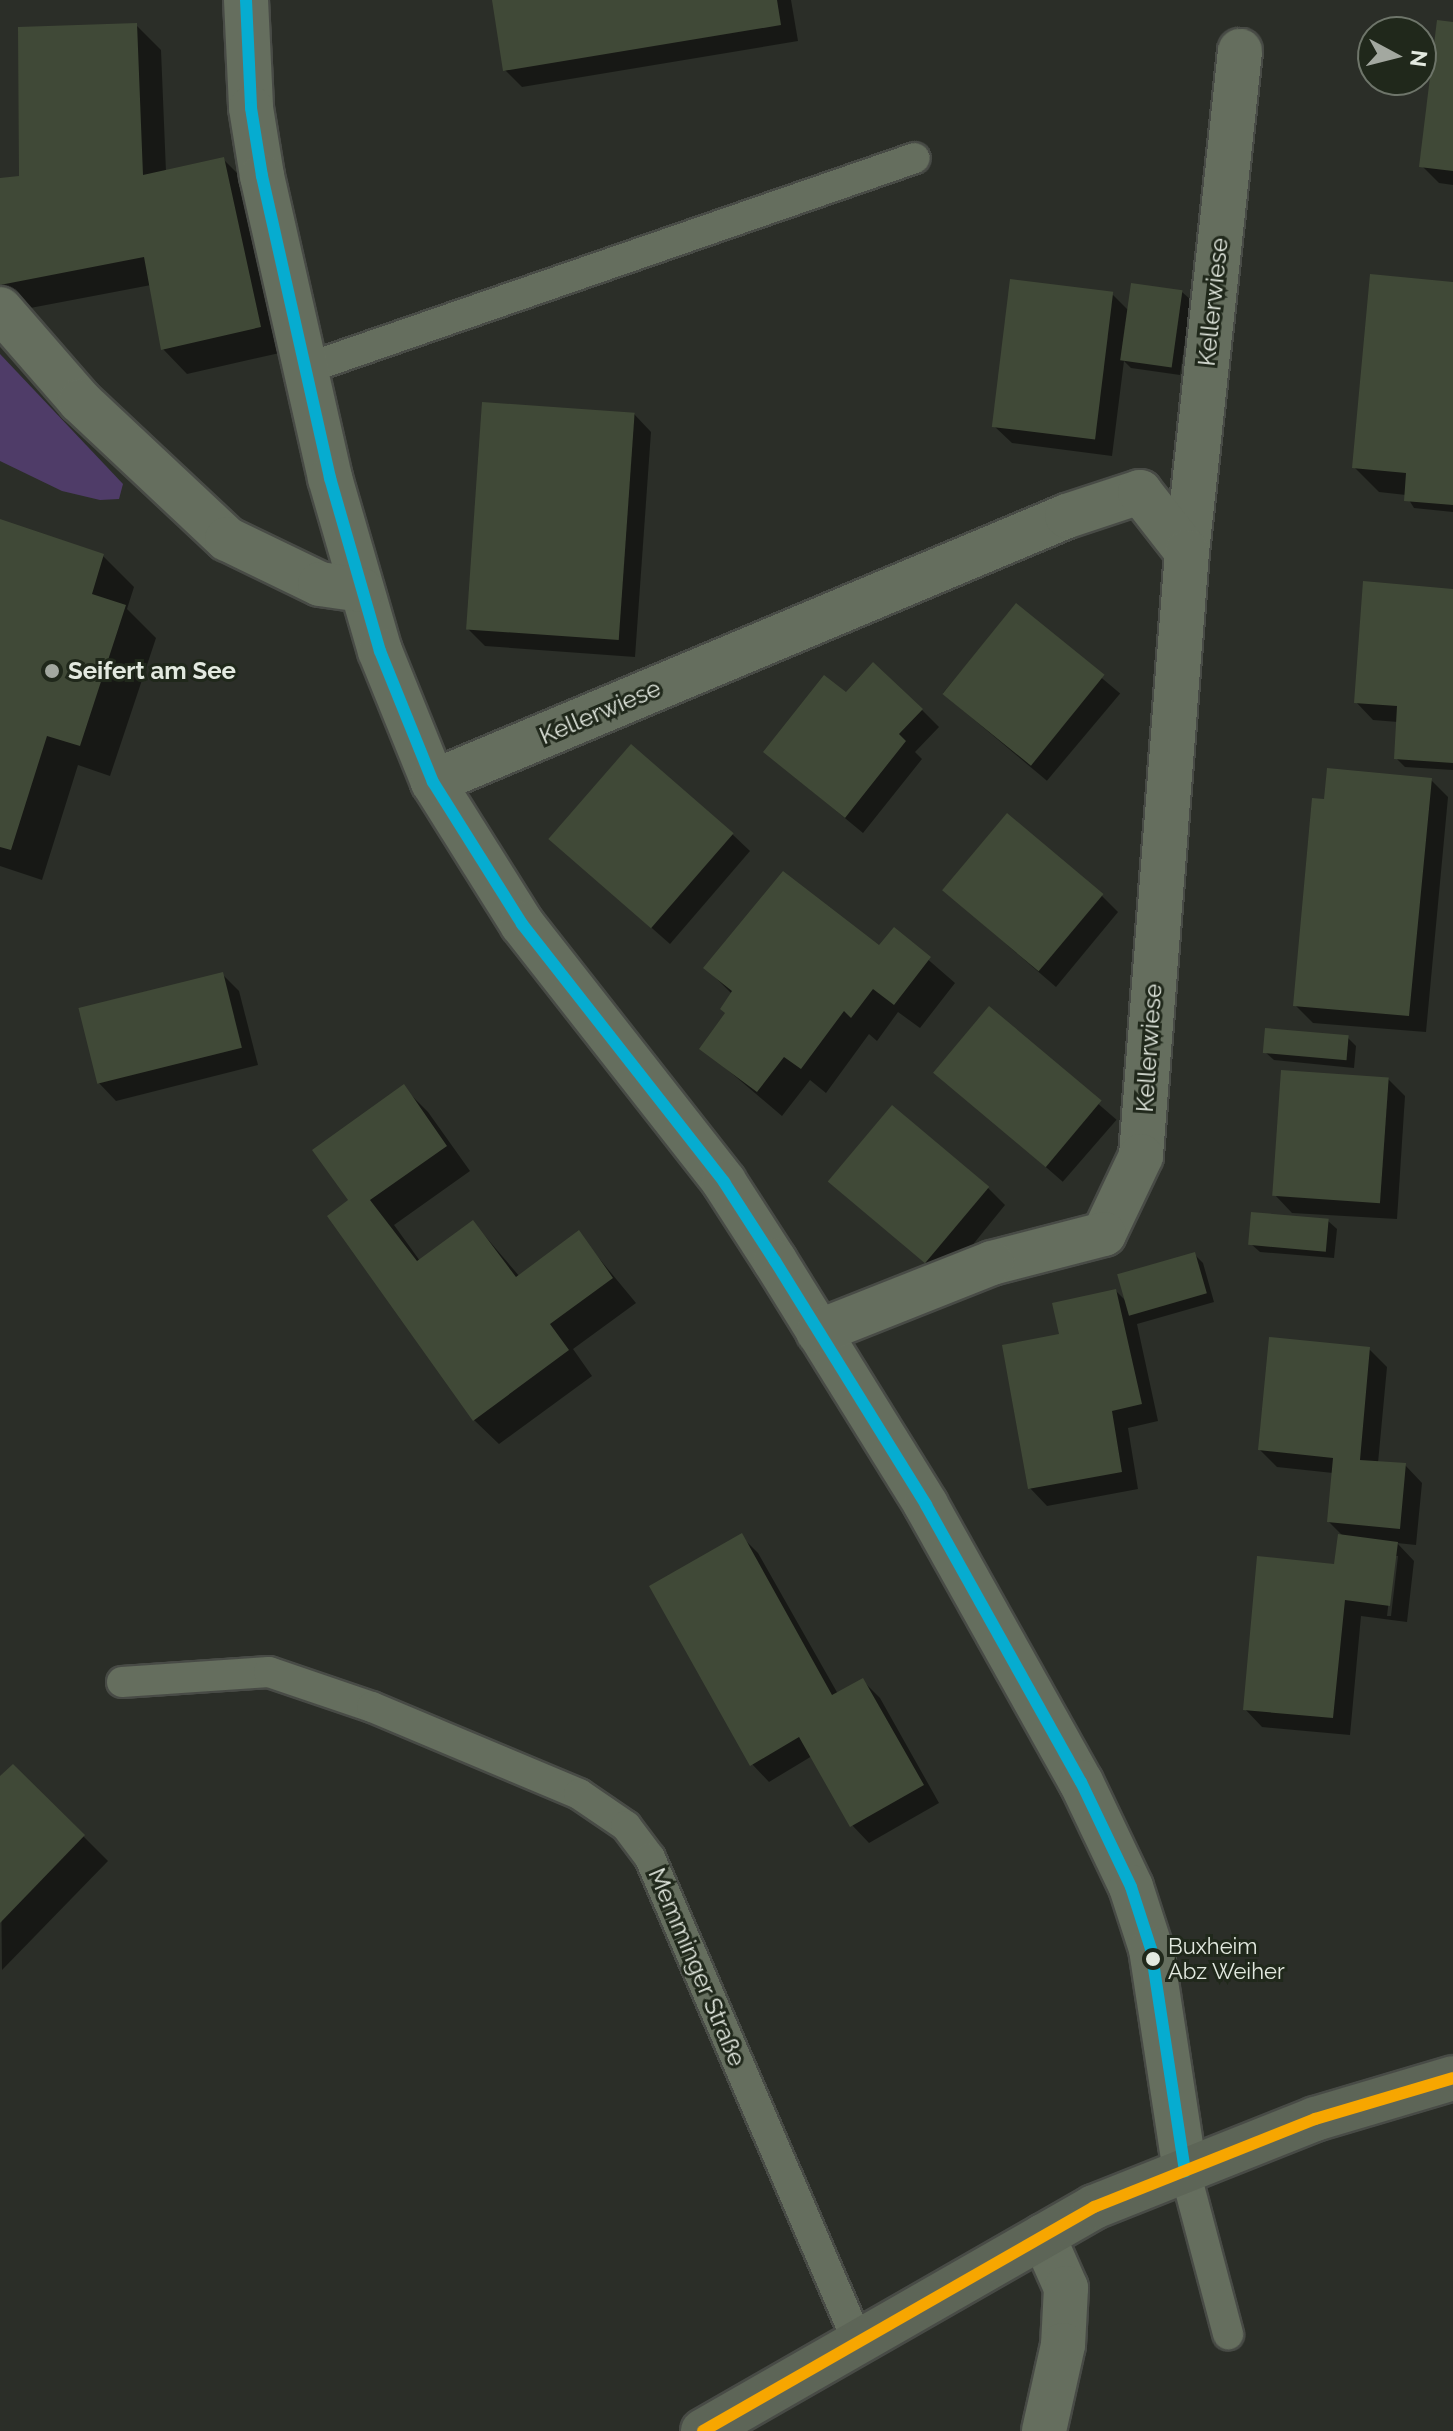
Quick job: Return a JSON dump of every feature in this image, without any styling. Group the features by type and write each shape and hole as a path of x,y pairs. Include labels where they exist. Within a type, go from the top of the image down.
{"street":[{"path":"246,0 251,108 305,369 380,651 433,782 522,924 724,1182 942,1532 1110,1837 1151,1949 1185,2171"},
{"name":"Kellerwiese","path":"818,1332 992,1263 1104,1234 1141,1156 1187,552 1240,51"},
{"path":"0,309 90,412 227,539 320,584 362,590"},
{"name":"Kellerwiese","path":"433,782 1067,516 1140,492 1187,552"},
{"path":"703,2431 1094,2207 1350,2107 1453,2078"},
{"path":"1043,2236 1066,2288 1063,2345 1044,2431"}],"lane":[{"path":"305,369 915,158"},
{"name":"Memminger Straße","path":"122,1682 269,1672 372,1707 579,1794 626,1826 650,1858 858,2342"},
{"path":"1185,2171 1228,2334"}],"shaded area":[{"path":"0,354 123,484 119,499 100,500 62,491 0,461"}],"building":[{"path":"492,0 777,0 781,25 503,71"},
{"path":"1437,20 1453,22 1453,171 1419,167 1428,96 1437,96"},
{"path":"137,23 143,175 224,157 261,327 161,350 144,257 0,285 0,178 19,176 18,27"},
{"path":"1370,274 1453,282 1453,505 1404,501 1406,473 1352,468"},
{"path":"1010,279 1113,292 1095,440 992,427"},
{"path":"1131,283 1182,290 1172,367 1120,360"},
{"path":"482,402 635,413 619,640 466,629"},
{"name":"Seifert am See","path":"0,519 104,554 92,594 126,605 80,746 47,736 11,850 0,847"},
{"path":"1363,581 1453,589 1453,763 1394,759 1397,706 1354,703"},
{"path":"1016,603 1105,675 1031,766 942,694"},
{"path":"873,662 923,709 899,734 906,741 845,818 763,752 824,675 846,692"},
{"path":"631,744 734,833 651,928 548,839"},
{"path":"1327,768 1432,778 1409,1016 1293,1006 1312,798 1324,799"},
{"path":"1007,813 1104,894 1039,971 942,890"},
{"path":"783,871 879,945 894,927 931,957 894,1005 873,989 851,1018 844,1011 801,1069 784,1057 757,1092 699,1049 725,1013 720,1009 732,991 703,968"},
{"path":"223,972 242,1048 97,1084 78,1008"},
{"path":"989,1006 1102,1100 1046,1167 933,1073"},
{"path":"1265,1028 1349,1035 1347,1060 1263,1053"},
{"path":"1281,1070 1389,1078 1380,1203 1272,1196"},
{"path":"404,1084 447,1146 370,1200 417,1261 473,1220 516,1277 579,1230 613,1278 550,1324 569,1350 473,1421 327,1216 348,1200 312,1150"},
{"path":"892,1105 989,1187 925,1263 828,1182"},
{"path":"1251,1212 1329,1219 1326,1252 1248,1245"},
{"path":"1195,1252 1207,1293 1129,1316 1117,1274"},
{"path":"1116,1289 1142,1404 1112,1411 1122,1472 1028,1489 1002,1345 1059,1334 1052,1303"},
{"path":"1269,1337 1370,1347 1360,1460 1406,1463 1400,1529 1327,1522 1333,1458 1258,1450"},
{"path":"742,1533 832,1695 863,1678 924,1785 850,1827 799,1737 750,1766 649,1586"},
{"path":"1338,1534 1398,1542 1390,1606 1345,1600 1333,1718 1243,1710 1257,1556 1334,1564"},
{"path":"13,1764 85,1835 0,1923 0,1776"}],"transit line":[{"path":"246,0 251,108 262,176 330,478 380,651 433,782 522,924 724,1182 926,1505 1081,1782 1131,1887 1151,1949 1185,2171"},
{"path":"703,2431 1094,2207 1315,2119 1453,2078"}],"place":[{"name":"Seifert am See","path":"52,671"},
{"name":"Buxheim Abz Weiher","path":"1153,1959"}]}
